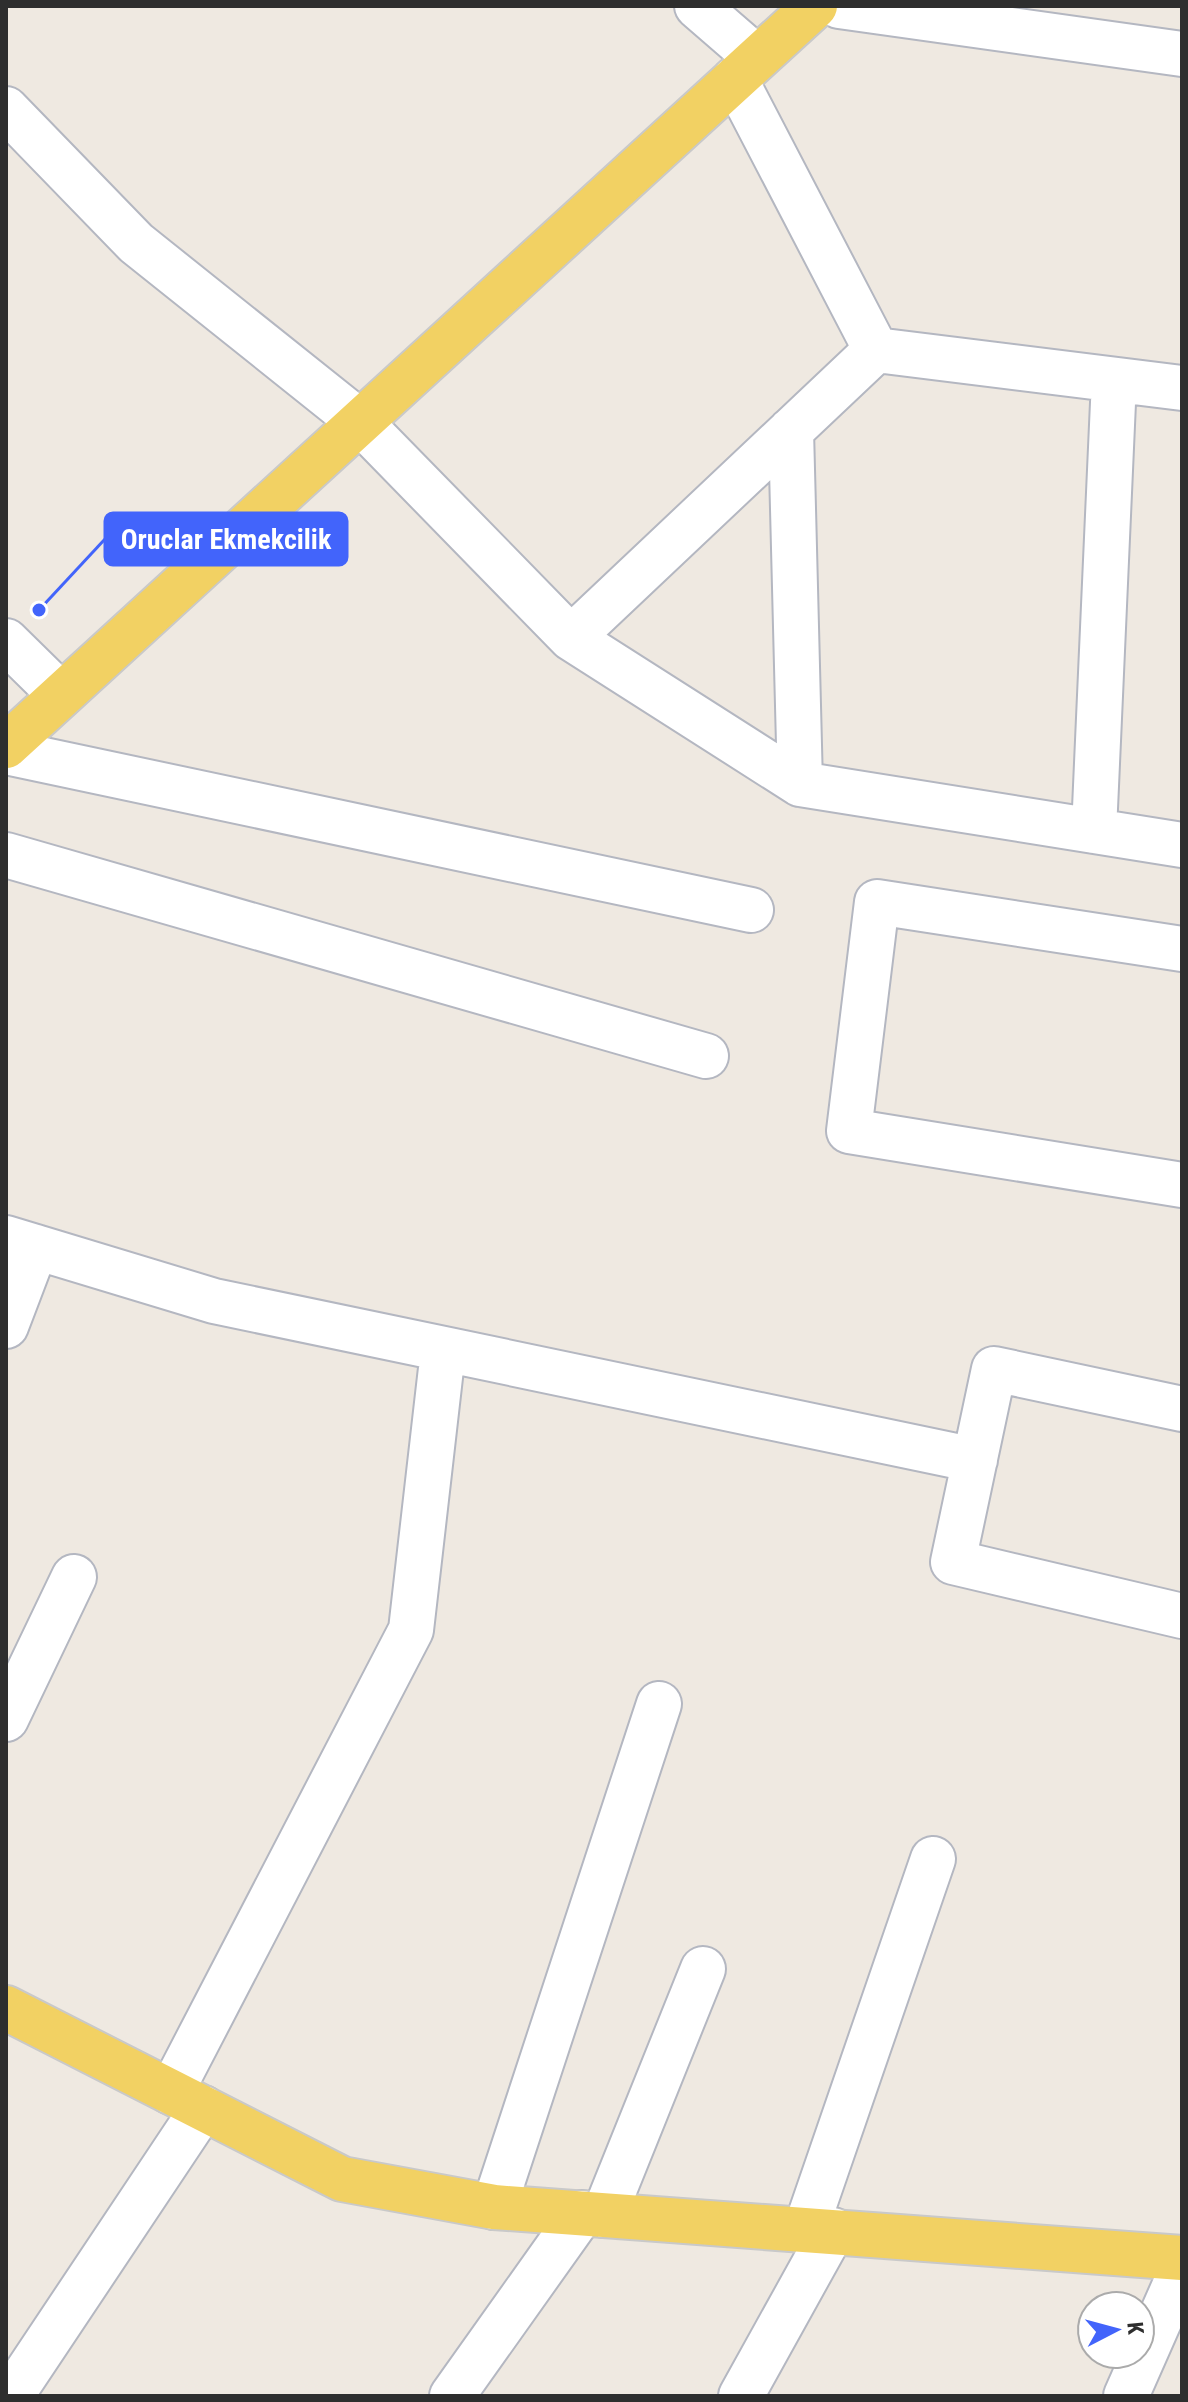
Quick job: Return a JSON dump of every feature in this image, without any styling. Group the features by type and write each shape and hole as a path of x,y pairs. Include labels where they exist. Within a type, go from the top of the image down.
{"main road":[{"path":"6,749 61,695 815,6"},
{"path":"6,2008 342,2179 494,2207 1182,2258"}],"street":[{"path":"697,6 746,68 876,350"},
{"path":"839,6 1182,54"},
{"path":"6,109 136,243 360,422 571,638 800,784 1182,845"},
{"path":"876,350 1182,388"},
{"path":"571,638 876,350"},
{"path":"1094,831 1114,380"},
{"path":"791,430 800,784"},
{"path":"6,641 61,695"},
{"path":"6,749 751,910"},
{"path":"6,855 706,1056"},
{"path":"1182,949 877,902 849,1131 1182,1185"},
{"path":"6,1326 21,1243 214,1301 975,1460"},
{"path":"11,2396 187,2100 411,1630 443,1351"},
{"path":"1182,1409 994,1369 953,1562 1182,1616"},
{"path":"6,1719 74,1577"},
{"path":"494,2207 659,1704"},
{"path":"741,2396 820,2229 933,1859"},
{"path":"452,2396 593,2214 703,1969"},
{"path":"1126,2396 1182,2269"}],"place":[{"name":"Oruclar Ekmekcilik","path":"39,610"}]}
